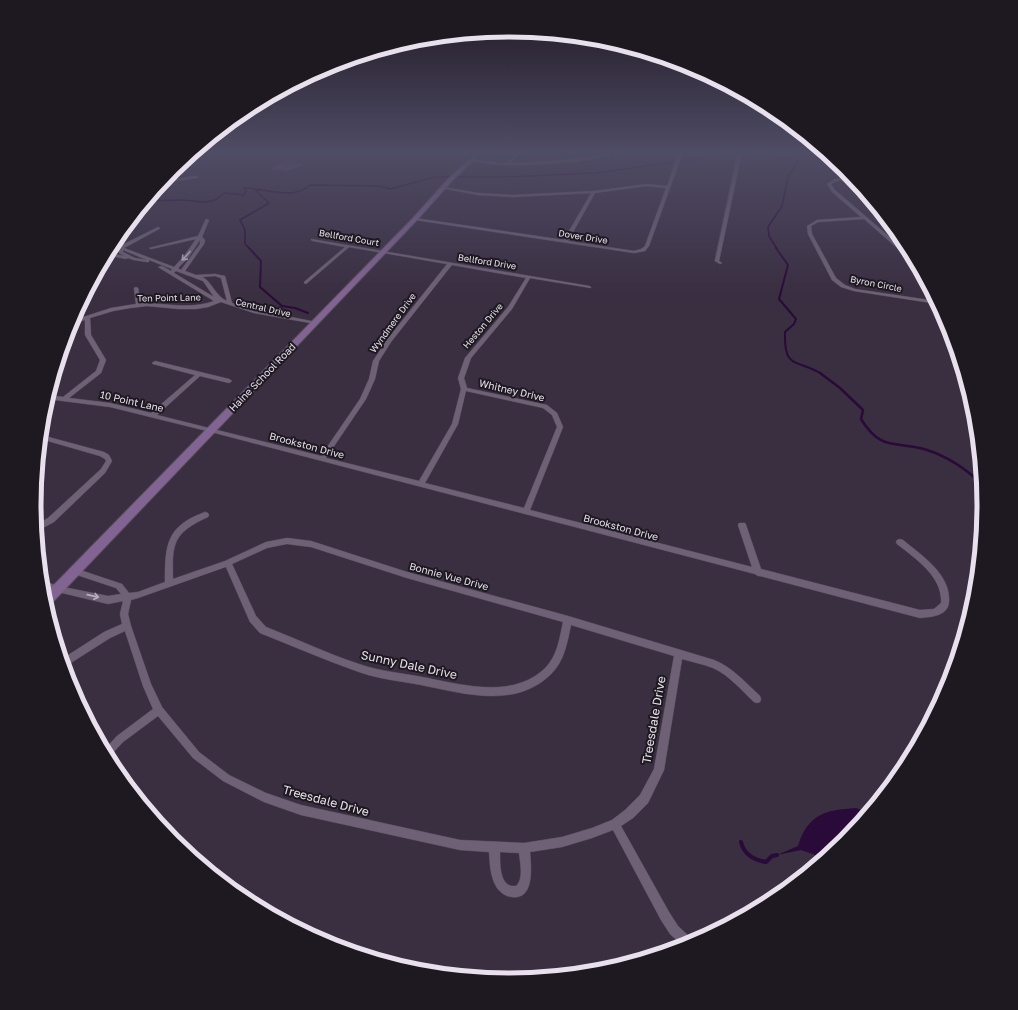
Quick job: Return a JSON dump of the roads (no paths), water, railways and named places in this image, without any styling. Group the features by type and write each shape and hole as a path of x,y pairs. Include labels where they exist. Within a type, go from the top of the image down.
{"street":[{"name":"Haine School Road","path":"50,596 433,199"},
{"path":"565,242 590,199"},
{"name":"Dover Drive","path":"415,219 634,252 643,250 647,246 663,199"},
{"path":"720,263 717,261 730,199"},
{"path":"844,199 900,248"},
{"name":"Byron Circle","path":"865,218 817,221 809,226 810,234 834,279 843,286 854,290 931,302"},
{"path":"173,275 174,269 186,257 200,237 207,220"},
{"path":"120,248 158,228"},
{"path":"151,248 200,237"},
{"path":"182,272 202,244 203,240 200,237"},
{"name":"Bellford Court","path":"313,240 383,252"},
{"path":"306,283 348,246"},
{"name":"Central Drive","path":"120,248 121,253 132,258 142,256"},
{"name":"Central Drive","path":"120,248 205,280 214,294 233,310 312,325"},
{"name":"Bellford Drive","path":"383,252 589,287"},
{"name":"Central Drive","path":"114,255 148,261 230,304 312,325"},
{"name":"Wyndmere Drive","path":"322,460 362,399 372,380 376,362 388,341 450,264"},
{"name":"Central Drive","path":"194,276 215,275 223,277 230,304"},
{"path":"187,282 194,276"},
{"name":"Heston Drive","path":"464,389 461,378 468,358 510,308 529,277"},
{"path":"136,288 139,305"},
{"name":"Ten Point Lane","path":"80,320 115,309 139,305 182,307 203,306 220,300"},
{"path":"64,399 98,372 103,360 88,336 87,317"},
{"path":"155,363 229,380"},
{"path":"152,416 199,374"},
{"name":"Whitney Drive","path":"420,485 455,424 464,389 544,406 555,414 560,427 526,512"},
{"name":"10 Point Lane","path":"54,398 110,405 211,430"},
{"name":"Brookston Drive","path":"211,430 920,614 936,613 945,605 945,592 939,579 932,570 900,542"},
{"path":"42,525 51,520 103,471 109,461 107,457 102,454 46,438"},
{"path":"169,584 169,552 174,537 184,525 205,515"},
{"path":"742,526 758,572"},
{"name":"Bonnie Vue Drive","path":"48,585 108,600 138,595 228,563 266,545 278,542 297,541 311,544 407,575 568,620 714,664 725,670 757,699"},
{"name":"Sunny Dale Drive","path":"228,563 253,619 263,630 359,668 376,673 476,691 489,692 512,690 530,683 544,675 560,652 568,620"},
{"path":"74,571 119,586 128,596"},
{"name":"Treesdale Drive","path":"128,596 124,614 127,626 147,686 159,710 196,755 226,778 264,797 290,807 315,814 460,845 524,848 562,842 615,824 629,814 644,799 659,770 679,654"},
{"path":"68,660 101,639 127,626"},
{"path":"110,749 120,739 159,710"},
{"path":"615,824 665,916 674,930 683,939"},
{"path":"494,847 500,883 509,892 515,893 521,890 525,883 526,875 524,848"}],"waterway":[{"path":"153,201 181,200 206,202 216,199"},
{"path":"249,248 245,244 245,230 240,220 269,203 265,199"},
{"path":"777,249 769,236 768,227 782,206 783,199"},
{"path":"249,248 261,261 260,287 282,306 295,308 308,313"},
{"path":"776,248 788,265 779,299 796,319 794,324 785,332 785,344 789,358 798,364 822,374"},
{"path":"820,373 840,388 863,410 861,419 876,437 890,444 916,447 943,456 963,468 976,479"},
{"path":"741,842 742,847 747,854 757,860 766,862 772,856 777,855"}]}
